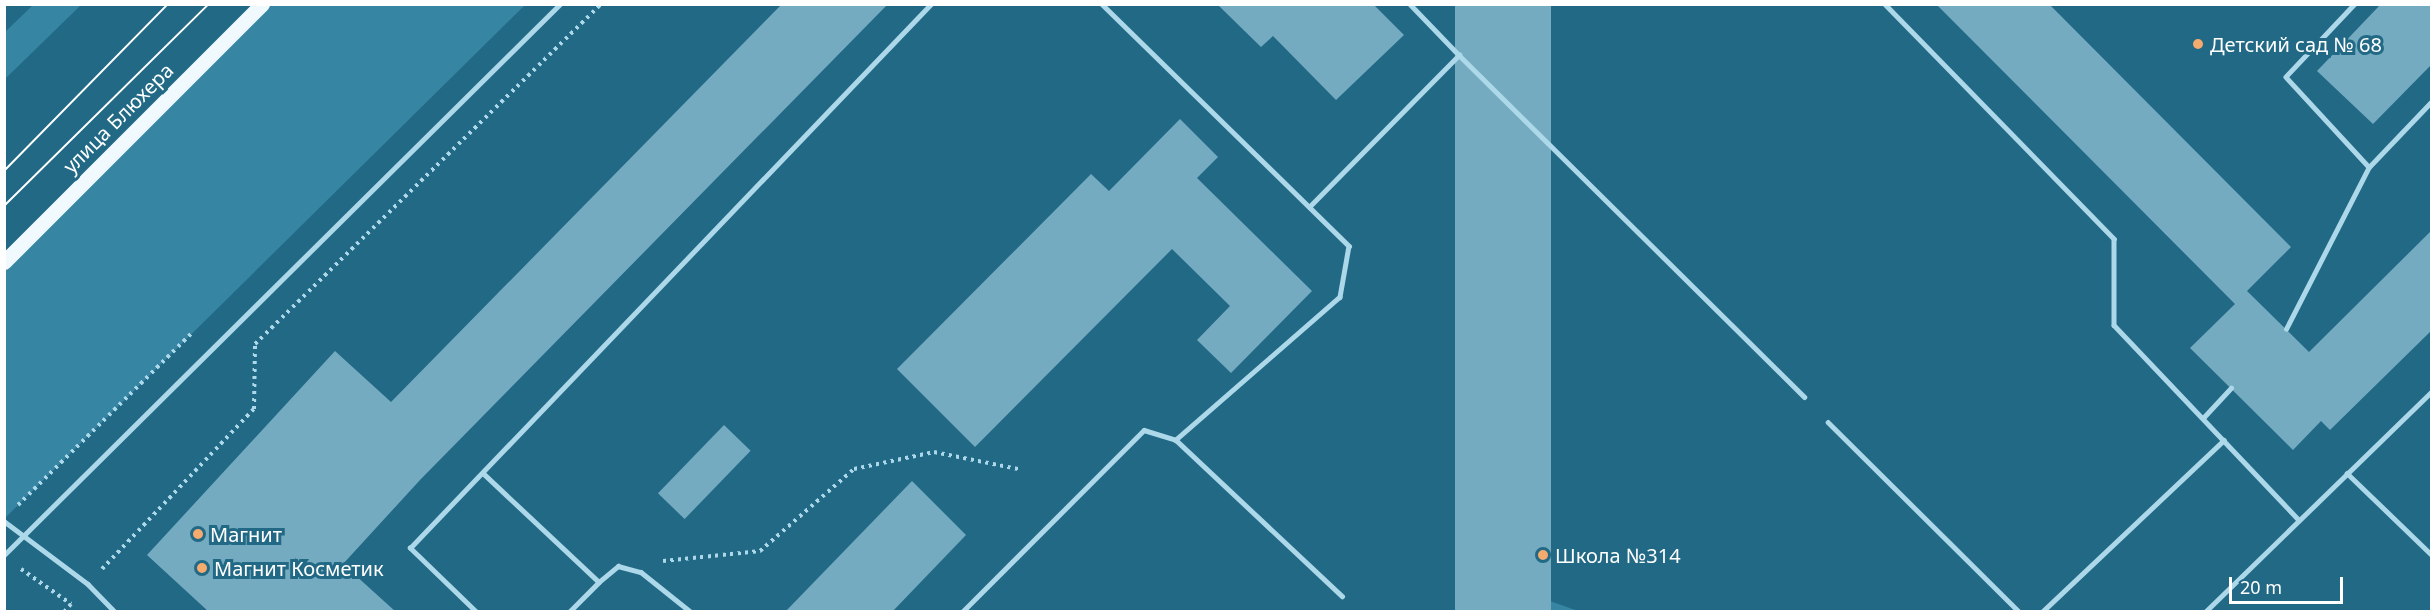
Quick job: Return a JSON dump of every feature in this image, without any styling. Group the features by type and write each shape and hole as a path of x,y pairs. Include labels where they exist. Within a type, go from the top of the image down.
{"main road":[{"name":"улица Блюхера","path":"4,262 262,4"}],"lane":[{"path":"4,555 560,4"},
{"path":"476,612 410,548 932,4"},
{"path":"1102,4 1349,246 1340,297 1176,440"},
{"path":"1410,4 1804,397"},
{"path":"1885,4 2114,239 2114,326 2299,520"},
{"path":"2355,4 2286,77 2369,167"},
{"path":"1309,207 1459,55"},
{"path":"2286,329 2369,167 2432,101"},
{"path":"2203,418 2231,388"},
{"path":"2205,612 2432,391"},
{"path":"1828,422 2019,612"},
{"path":"962,612 1144,430 1176,440 1342,596"},
{"path":"2042,612 2224,440"},
{"path":"483,473 599,582"},
{"path":"2347,473 2432,555"},
{"path":"4,521 25,534 88,584 114,612"},
{"path":"568,612 618,566 641,572 692,612"}],"path":[{"path":"64,612 254,409 255,344 601,4"},
{"path":"618,566 760,551 854,469 934,452 1018,469"},
{"path":"14,565 71,604"}],"shaded area":[{"path":"33,5 81,5 5,79 5,32"},
{"path":"262,5 525,5 5,518 4,261"},
{"path":"1531,600 1550,601 1578,611 1491,611"}],"building":[{"path":"782,4 888,4 420,480 343,564 396,612 209,612 147,555 335,351 391,402"},
{"path":"1455,4 1551,4 1551,612 1455,612"},
{"path":"1936,4 2049,4 2291,247 2247,291 2309,352 2432,230 2432,330 2330,430 2321,421 2293,450 2190,348 2235,304"},
{"path":"2381,4 2432,4 2432,64 2373,124 2317,71"},
{"path":"1218,5 1374,5 1404,35 1336,100 1273,36 1261,47"},
{"path":"1180,119 1218,157 1197,178 1312,291 1231,373 1197,340 1230,306 1172,249 975,447 897,369 1091,174 1109,191"},
{"path":"724,425 751,451 685,519 658,493"},
{"path":"912,481 966,535 892,612 785,612"}],"tram line":[{"path":"4,171 168,4"},
{"path":"4,206 209,4"}],"place":[{"name":"Детский сад № 68","path":"2198,44"},
{"name":"Магнит","path":"198,534"},
{"name":"Школа №314","path":"1543,555"},
{"name":"Магнит Косметик","path":"202,568"}]}
